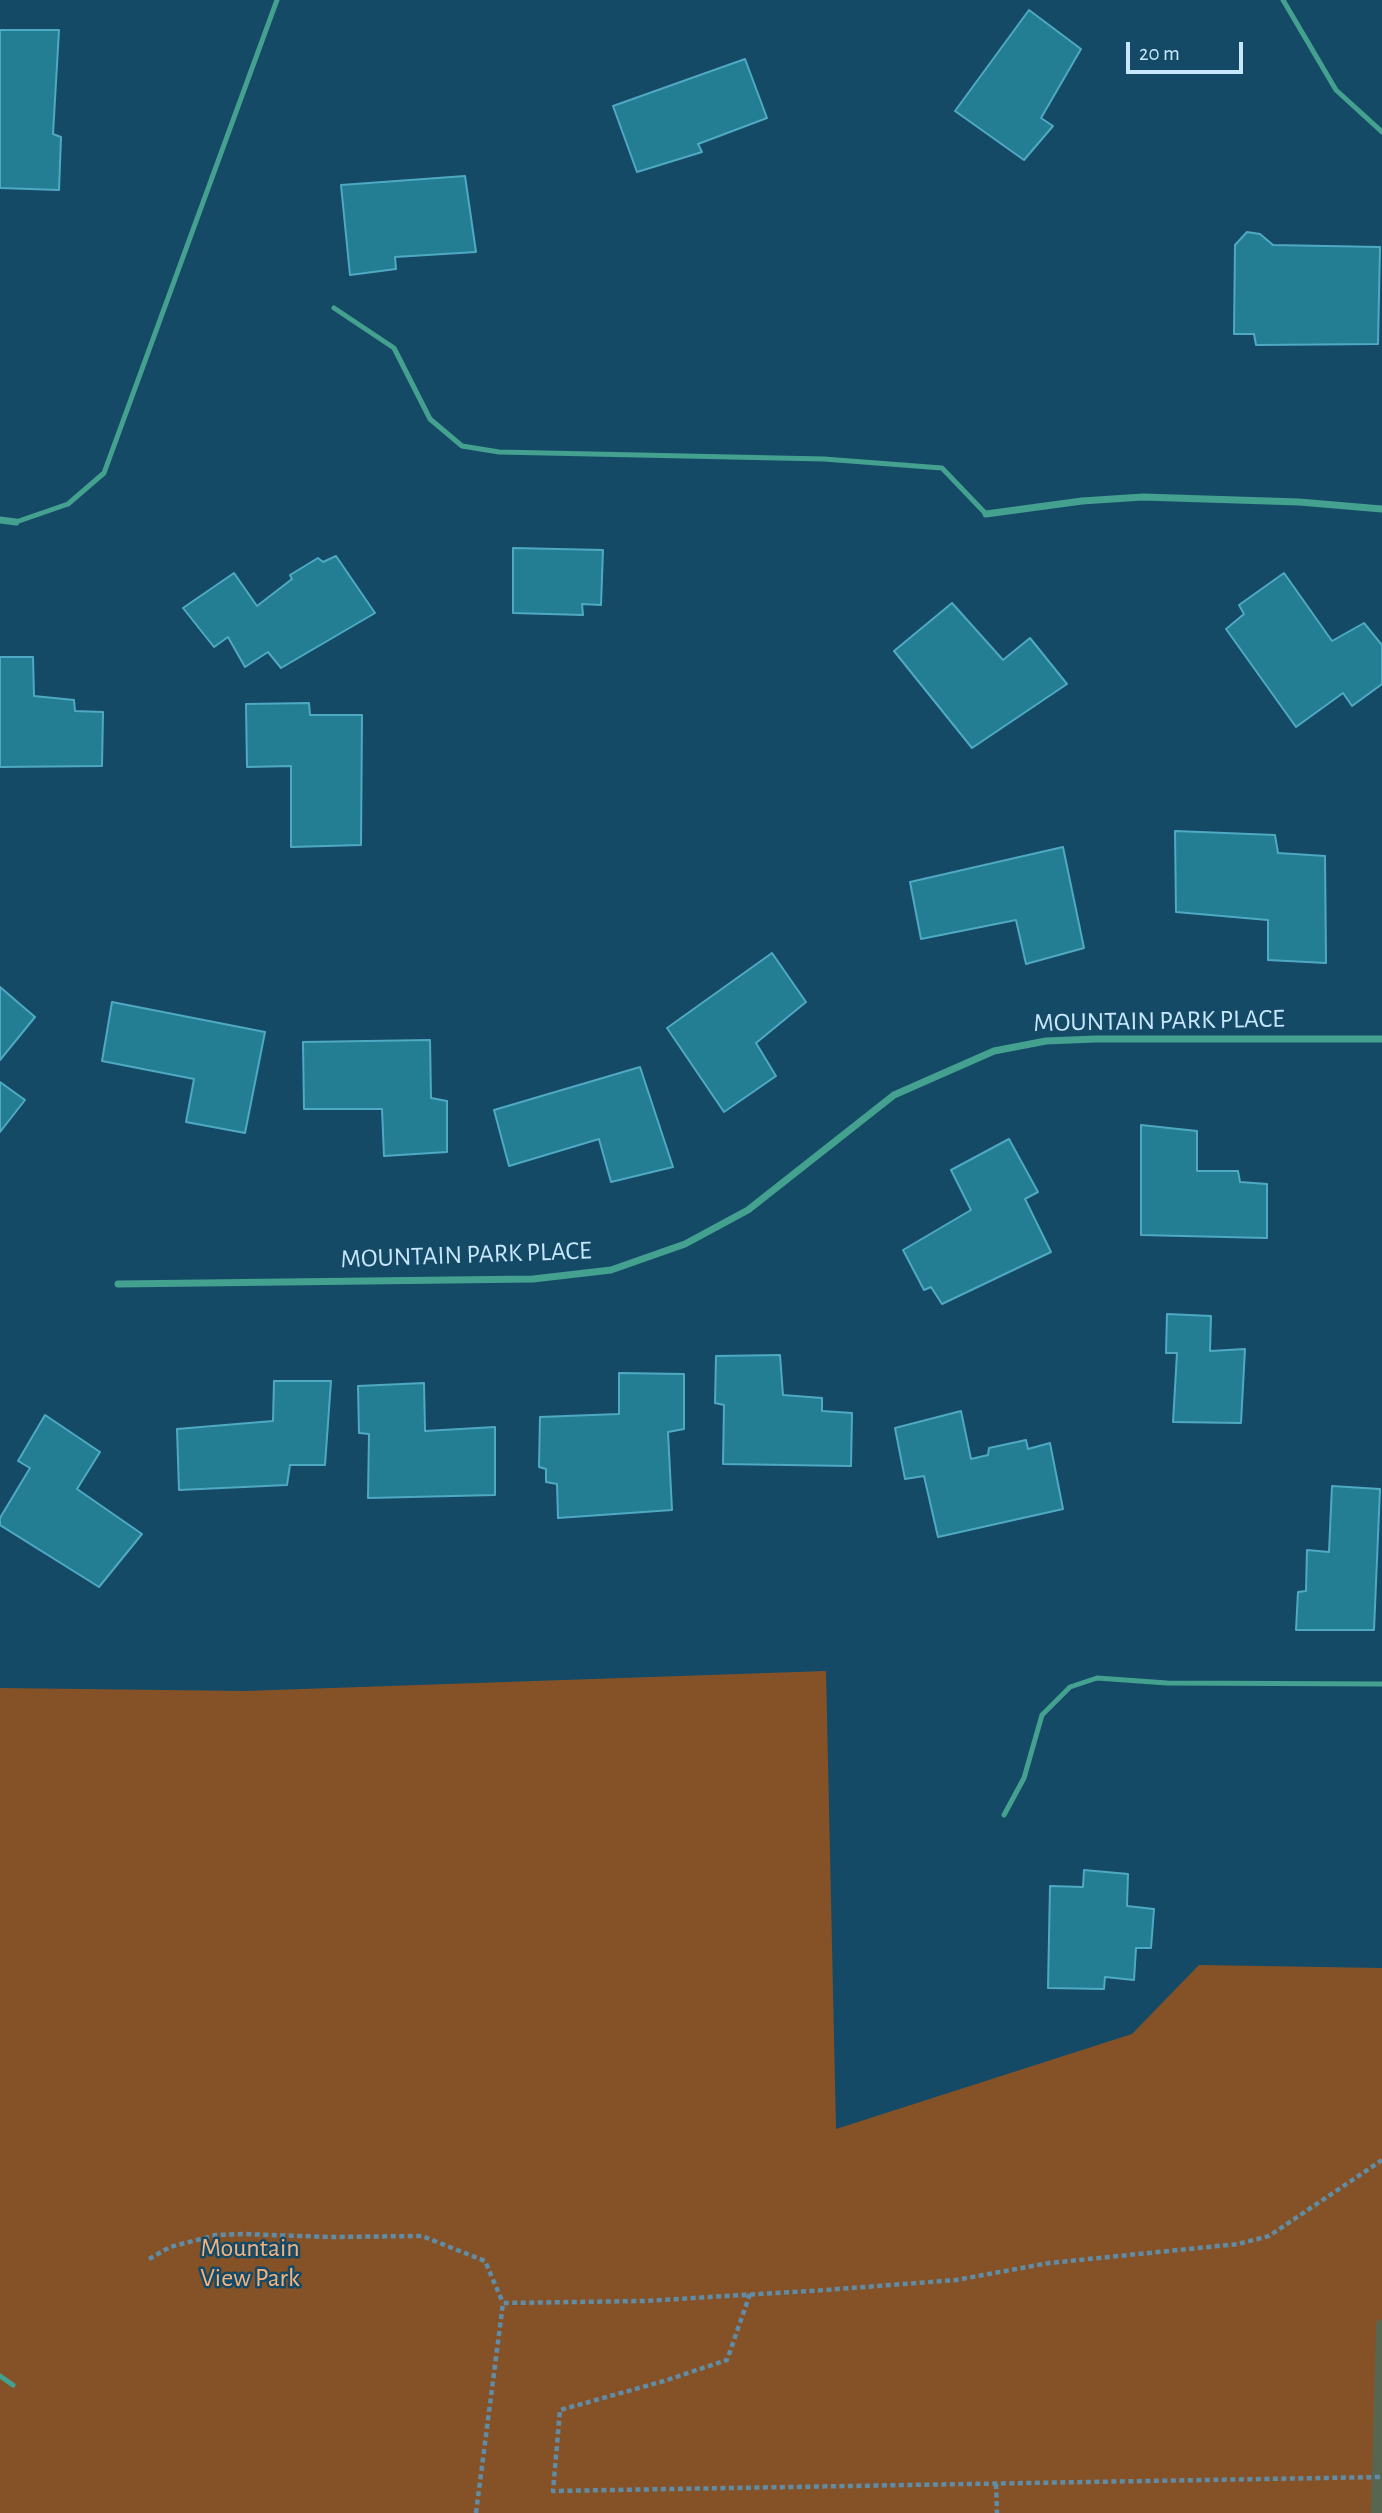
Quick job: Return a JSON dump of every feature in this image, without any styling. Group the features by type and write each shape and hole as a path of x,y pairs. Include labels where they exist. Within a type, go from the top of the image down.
{"street":[{"path":"986,514 1082,501 1143,497 1299,502 1382,509"},
{"path":"0,520 16,522"},
{"name":"MOUNTAIN PARK PLACE","path":"118,1284 533,1279 611,1270 685,1244 748,1210 894,1095 994,1051 1046,1041 1095,1039 1382,1039"}],"lane":[{"path":"16,522 68,504 104,473 277,0"},
{"path":"1283,0 1336,90 1382,132"},
{"path":"334,308 394,348 430,419 461,446 499,452 824,459 942,468 986,514"},
{"path":"1004,1815 1024,1778 1042,1715 1070,1687 1097,1678 1167,1683 1382,1684"},
{"path":"0,2375 13,2385"}],"path":[{"path":"503,2303 644,2301 956,2280 1049,2263 1238,2244 1269,2236 1382,2160"},
{"path":"149,2259 170,2247 216,2235 422,2236 485,2261 503,2303 476,2513"},
{"path":"750,2294 727,2360 560,2410 553,2491 1382,2477"},
{"path":"996,2484 996,2513"}],"green space":[{"name":"Mountain View Park","path":"826,1671 836,2129 1132,2034 1199,1965 1382,1968 1382,2513 0,2513 0,1688 244,1691"}],"building":[{"path":"1029,10 1081,49 1041,118 1053,126 1024,160 955,111"},
{"path":"0,30 59,30 53,134 61,137 59,190 0,188"},
{"path":"745,59 767,118 698,144 702,152 637,172 613,106"},
{"path":"465,176 476,252 395,257 396,269 350,275 341,185"},
{"path":"1247,232 1260,234 1273,245 1380,247 1378,344 1256,345 1254,334 1234,334 1235,245"},
{"path":"513,548 603,550 601,605 582,604 583,615 513,613"},
{"path":"336,556 375,613 281,668 268,652 245,667 228,637 214,647 183,608 234,573 257,606 292,579 290,575 318,558 323,562"},
{"path":"1284,573 1332,641 1364,623 1382,645 1382,684 1352,706 1343,693 1296,727 1226,629 1244,614 1239,605"},
{"path":"952,603 1003,660 1030,638 1067,684 972,748 894,651"},
{"path":"0,657 33,657 34,696 74,700 75,711 103,712 102,766 0,767"},
{"path":"309,703 310,715 362,715 361,845 291,847 291,766 247,767 246,704"},
{"path":"1175,831 1275,835 1278,853 1325,856 1326,963 1268,960 1268,920 1176,912"},
{"path":"1063,847 1084,948 1026,964 1016,920 921,939 910,882"},
{"path":"772,953 806,1002 756,1043 776,1076 724,1112 667,1028"},
{"path":"0,987 35,1017 0,1060"},
{"path":"112,1002 265,1032 245,1133 186,1122 194,1079 102,1061"},
{"path":"430,1040 431,1098 447,1101 447,1152 384,1156 382,1109 304,1109 303,1042"},
{"path":"640,1067 673,1167 611,1182 599,1139 509,1166 494,1110"},
{"path":"0,1082 25,1100 0,1132"},
{"path":"1141,1125 1197,1131 1197,1171 1238,1171 1240,1182 1267,1184 1267,1238 1141,1235"},
{"path":"1009,1139 1038,1192 1025,1199 1051,1252 942,1304 931,1287 924,1290 903,1250 971,1210 951,1170"},
{"path":"1167,1314 1211,1316 1210,1351 1245,1349 1241,1423 1173,1422 1177,1353 1166,1353"},
{"path":"780,1355 783,1395 822,1398 822,1411 852,1413 851,1466 723,1464 724,1405 715,1403 716,1356"},
{"path":"619,1373 684,1374 684,1429 668,1432 672,1510 558,1518 557,1484 546,1482 546,1469 539,1467 540,1417 619,1414"},
{"path":"274,1381 331,1381 325,1465 290,1465 287,1485 179,1490 177,1429 273,1421"},
{"path":"424,1383 425,1431 495,1427 495,1495 368,1498 369,1434 359,1433 358,1386"},
{"path":"961,1411 971,1459 988,1455 989,1448 1026,1440 1028,1449 1050,1443 1063,1509 938,1537 924,1476 905,1479 895,1428"},
{"path":"45,1415 100,1452 77,1489 142,1534 99,1587 0,1525 0,1518 30,1468 18,1461"},
{"path":"1332,1486 1380,1489 1374,1630 1296,1630 1298,1592 1306,1591 1307,1550 1329,1552"},
{"path":"1084,1870 1128,1874 1127,1906 1154,1909 1151,1948 1136,1948 1134,1980 1105,1977 1104,1989 1048,1988 1050,1886 1083,1887"}],"waterway":[{"path":"1377,2513 1382,2325"}]}
